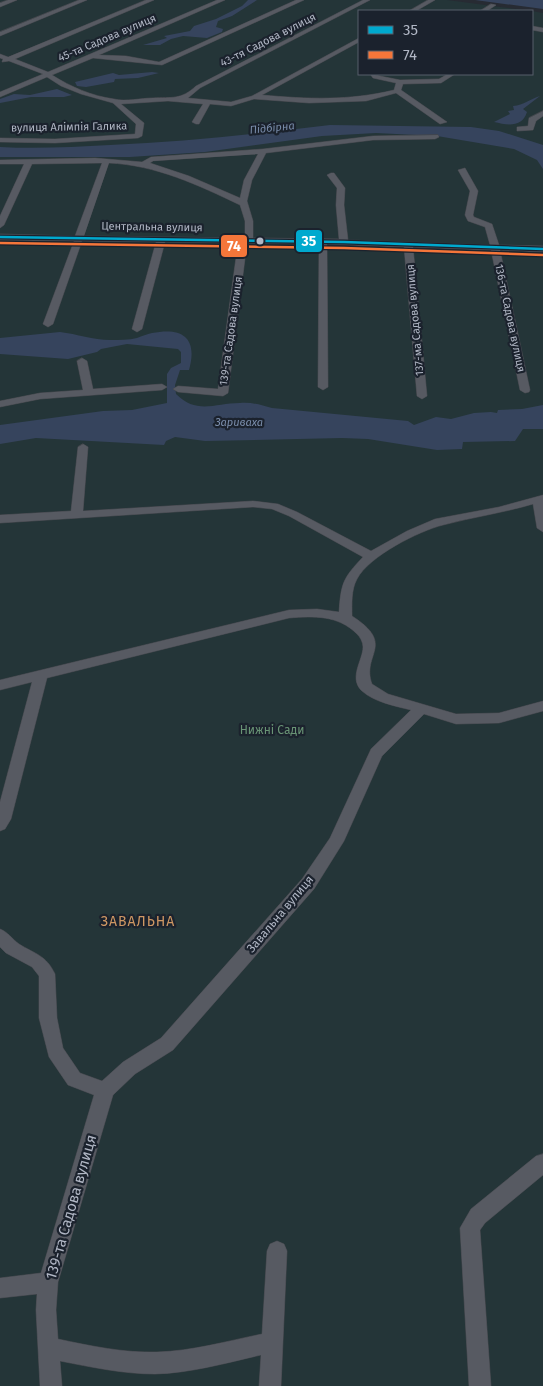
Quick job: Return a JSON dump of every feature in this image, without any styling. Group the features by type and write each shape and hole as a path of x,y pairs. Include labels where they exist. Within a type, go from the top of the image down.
{"street":[{"path":"0,5 14,0"},
{"path":"0,34 84,0"},
{"path":"0,62 151,0"},
{"name":"45-та Садова вулиця","path":"0,94 222,0"},
{"path":"86,58 113,57 160,64 301,0"},
{"name":"43-тя Садова вулиця","path":"180,100 191,94 198,87 367,0"},
{"path":"415,10 432,0"},
{"path":"484,10 492,5"},
{"path":"420,8 429,10"},
{"path":"254,98 291,75 358,41"},
{"name":"вулиця Алімпія Галика","path":"0,56 48,74 64,85 83,93 115,102 180,100 231,104 254,98 309,101 366,99 397,91"},
{"path":"374,75 375,77 400,82 440,81 450,75"},
{"path":"400,82 397,91 443,122"},
{"name":"вулиця Алімпія Галика","path":"0,140 55,141 138,136 140,123 115,102"},
{"path":"196,122 207,103"},
{"path":"520,129 530,128 532,120 543,113"},
{"path":"146,166 146,162 151,159 263,151 373,138 435,137"},
{"name":"139-та Садова вулиця","path":"178,390 223,393 249,221 243,201 248,180 263,151"},
{"path":"0,162 106,162 146,166 200,182 245,204"},
{"path":"0,225 29,162"},
{"path":"48,324 106,162"},
{"name":"136-та Садова вулиця","path":"462,170 474,191 469,216 471,219 489,226 525,390"},
{"path":"332,175 341,188 340,205 344,242"},
{"name":"Центральна вулиця","path":"0,237 323,241 543,249"},
{"path":"137,328 161,239"},
{"path":"323,241 323,387"},
{"name":"137-ма Садова вулиця","path":"408,243 422,396"},
{"path":"82,361 89,392"},
{"path":"0,404 40,396 162,387"},
{"path":"77,514 83,446"},
{"path":"345,618 347,588 352,576 372,556 411,534 439,522 500,510 540,499 543,528"},
{"path":"0,519 253,504 274,506 318,526 372,556"},
{"path":"0,685 288,614 309,612 327,613 345,618 356,625 367,636 370,647 364,664 363,678 366,686 383,697 420,710 456,719 499,718 543,706"},
{"path":"0,825 41,675"},
{"name":"Завальна вулиця","path":"105,1090 130,1068 167,1044 308,884 336,840 376,753 420,710"},
{"path":"0,936 12,948 38,962 47,974 48,1018 54,1051 74,1079 105,1090"},
{"name":"139-та Садова вулиця","path":"51,1386 46,1310 48,1282 105,1090"},
{"path":"480,1386 470,1228 478,1216 543,1163"},
{"path":"270,1386 278,1251"},
{"path":"0,1288 48,1282"},
{"path":"50,1348 116,1361 157,1363 201,1357 272,1342"}],"green space":[{"name":"Нижні Сади","path":"0,0 447,0 523,10 358,10 358,75 533,75 533,11 543,13 543,1386 0,1386"}],"water":[{"path":"248,0 257,0 232,16 218,21 216,27 223,29 222,32 207,38 183,36 171,39 160,45 143,45 167,38 164,36 190,31 194,26 216,19 242,6"},
{"path":"475,0 543,0 543,9"},
{"path":"113,73 119,75 159,73 138,78 115,79 114,82 86,87 77,86 75,82"},
{"path":"57,89 72,95 64,97 31,97 0,103 0,99 14,94 30,95"},
{"path":"540,96 523,109 527,112 522,121 514,124 494,122 510,114 508,111 514,110 513,106"},
{"path":"330,125 471,127 499,131 543,145 543,169 537,160 514,149 437,136 376,133 322,136 205,152 130,157 0,157 0,147 55,148 165,142"},
{"name":"Зариваха","path":"60,332 110,340 134,339 150,333 163,332 172,332 186,337 191,350 191,359 189,370 180,370 175,385 176,394 191,404 199,406 249,403 272,408 408,421 414,425 436,417 451,419 474,413 497,413 498,410 522,409 543,405 543,429 523,429 515,441 463,442 462,449 437,450 368,439 342,438 205,441 175,437 166,441 164,445 36,438 0,444 0,425 103,411 132,410 167,403 167,374 171,368 181,363 181,352 178,349 127,344 101,349 97,352 68,359 0,354 0,338"}],"transit line":[{"name":"35","path":"0,237 344,242 543,249"},
{"name":"74","path":"0,243 344,248 543,255"}],"district":[{"name":"ЗАВАЛЬНА","path":"138,921"}],"water label":[{"name":"Підбірна","path":"272,128"}]}
